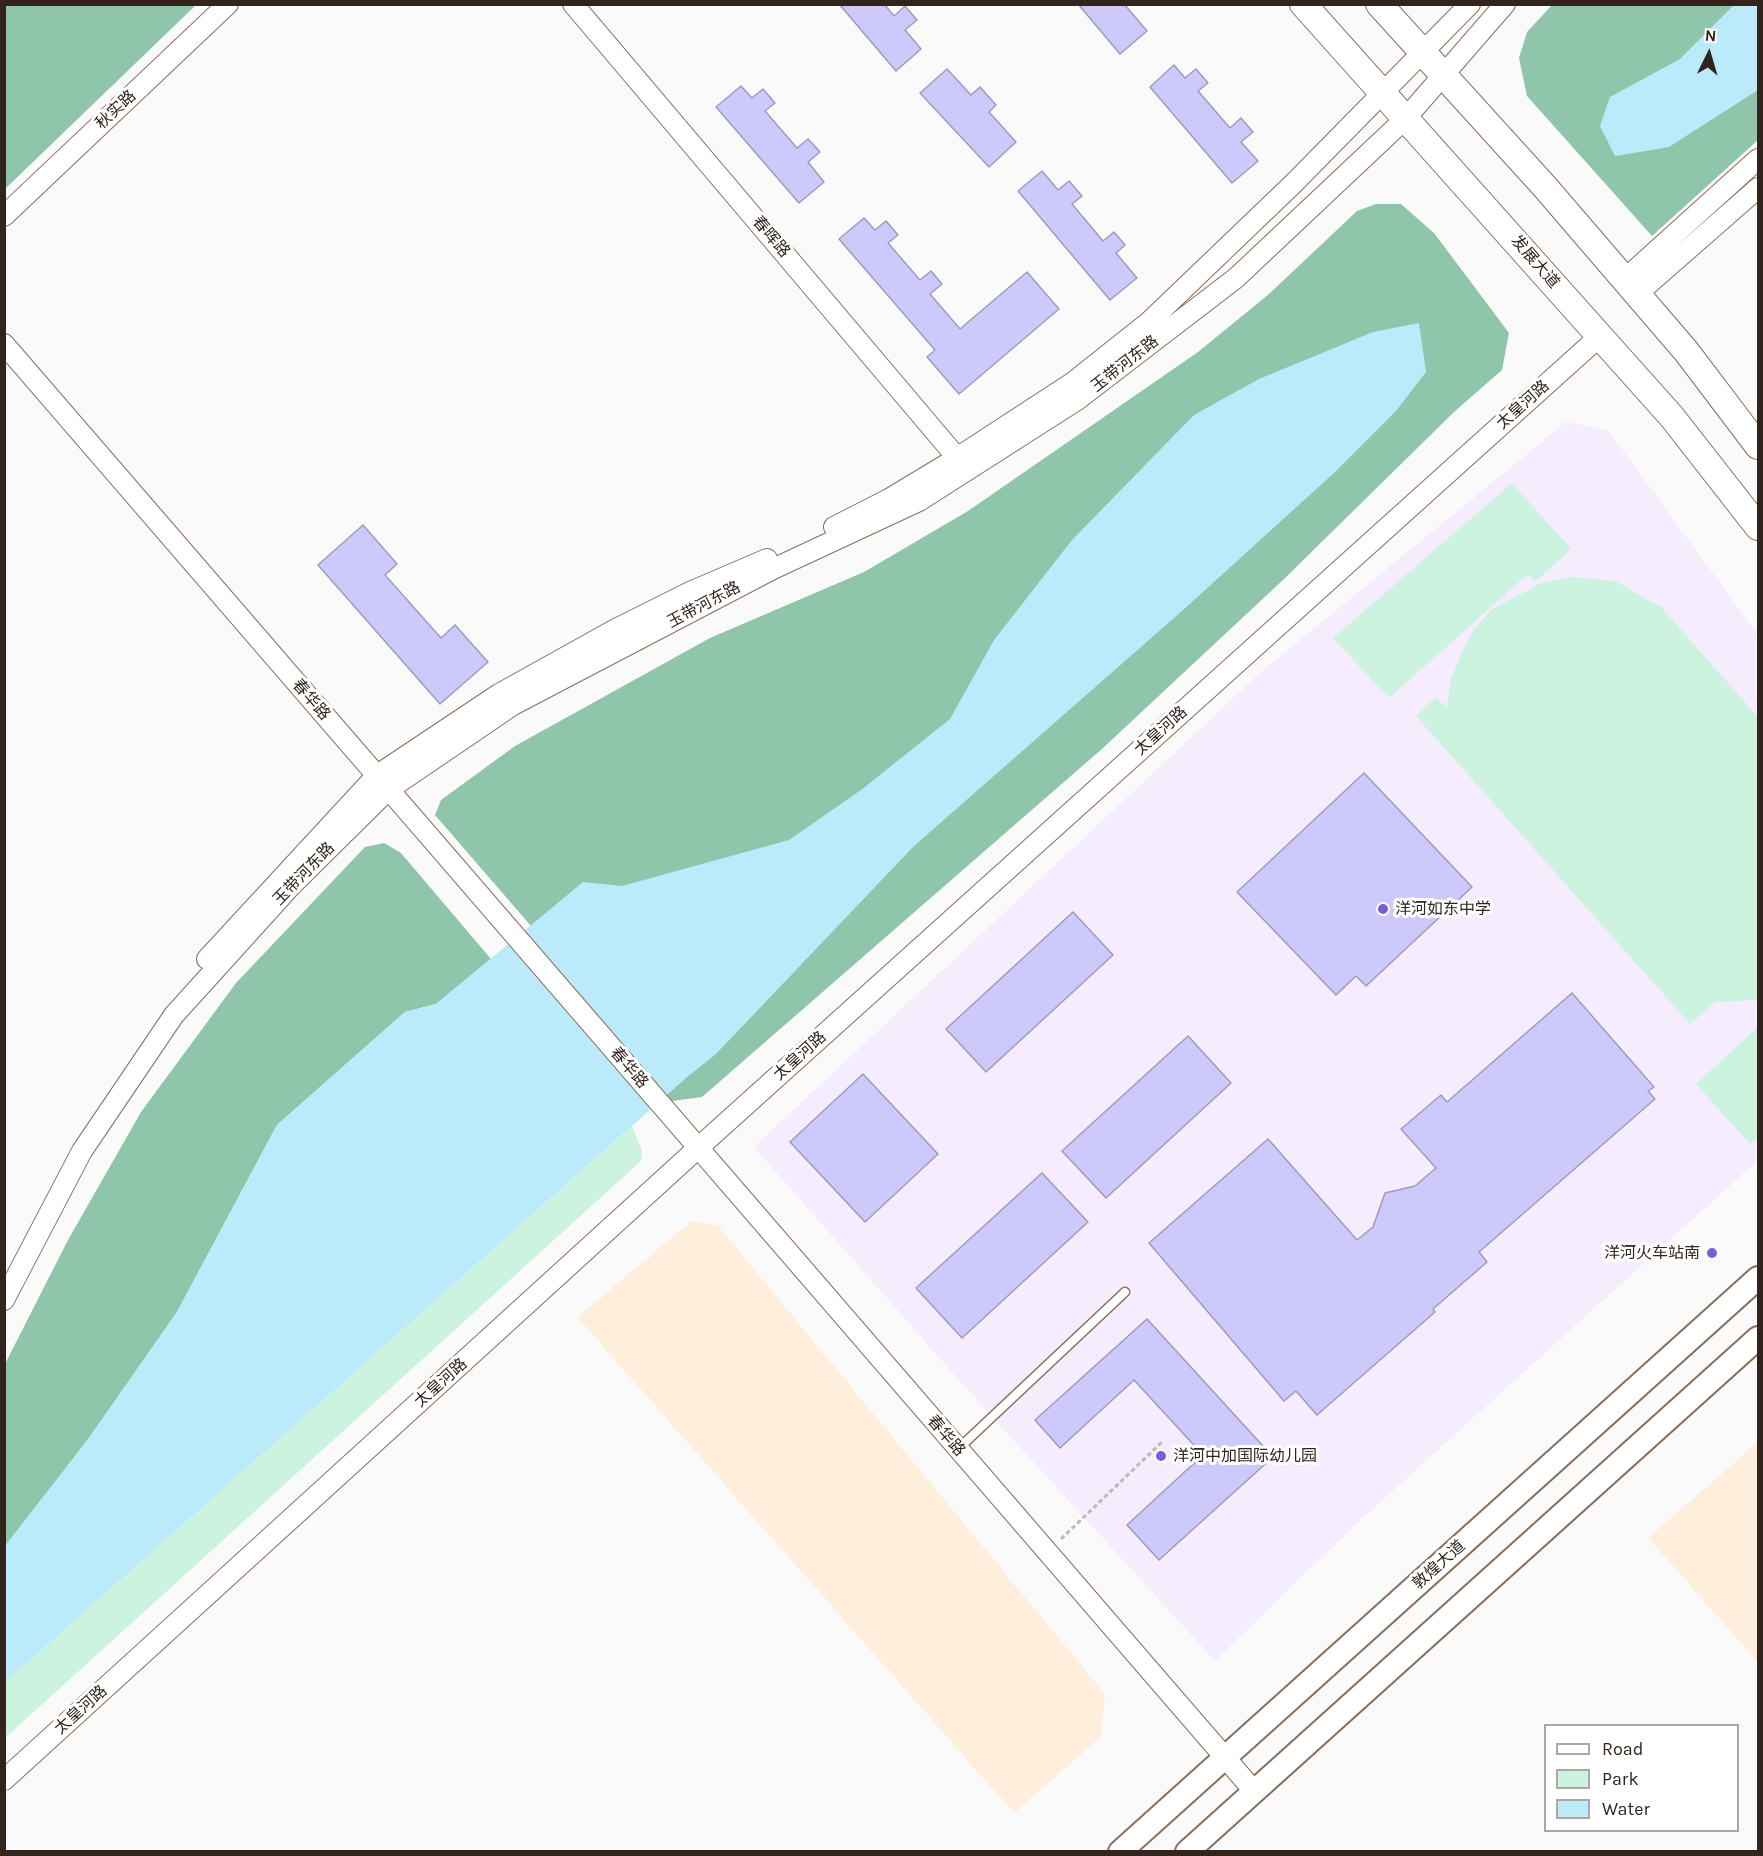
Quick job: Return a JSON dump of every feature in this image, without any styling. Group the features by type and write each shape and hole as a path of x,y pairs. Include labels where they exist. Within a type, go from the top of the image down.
{"main road":[{"name":"发展大道","path":"1303,4 1672,417 1758,527"},
{"path":"1379,4 1545,187 1686,351 1758,446"},
{"name":"敦煌大道","path":"1120,1851 1758,1278"},
{"path":"1186,1851 1758,1338"}],"street":[{"name":"秋实路","path":"4,216 228,4"},
{"name":"春晖路","path":"573,4 963,464"},
{"name":"玉带河东路","path":"963,464 1072,383 1150,321 1383,93 1470,4"},
{"name":"玉带河东路","path":"4,1272 56,1173 93,1112 146,1034 180,990 246,914 382,783 499,694 614,630 690,592 794,547 963,464 1077,400 1236,278 1406,118 1505,4"},
{"path":"1630,287 1758,159"},
{"path":"1630,287 1758,188"},
{"name":"太皇河路","path":"4,1780 698,1148 1600,336"},
{"name":"春华路","path":"4,344 505,927 1254,1791"},
{"name":"玉带河东路","path":"4,1300 82,1151 174,1015 382,783"}],"lane":[{"path":"957,1449 1125,1292"}],"path":[{"path":"1046,1552 1162,1442"}],"shaded area":[{"name":"洋河如东中学","path":"1566,422 1608,430 1758,635 1758,1160 1356,1524 1215,1661 966,1388 754,1147 1261,672"},
{"path":"692,1221 718,1226 1105,1694 1101,1737 1014,1813 577,1317"},
{"path":"1758,1442 1758,1662 1648,1538"}],"green space":[{"path":"5,4 196,4 196,5 5,189"},
{"path":"1552,5 1758,5 1758,140 1652,236 1527,96 1519,58 1527,32"},
{"path":"1376,204 1401,204 1434,233 1509,333 1502,370 1454,412 1284,579 1103,748 702,1097 672,1101 531,926 435,815 441,800 515,746 710,638 864,572 968,511 1198,352 1269,294 1357,211"},
{"path":"1512,483 1571,549 1535,582 1528,574 1389,698 1333,638"},
{"path":"1571,577 1615,581 1661,607 1758,717 1758,1000 1715,1002 1690,1024 1416,716 1435,698 1447,707 1451,680 1461,654 1473,631 1491,610 1541,583"},
{"path":"384,843 401,853 491,959 436,1004 405,1012 277,1125 177,1312 89,1438 5,1547 5,1364 68,1240 141,1112 236,983 365,847"},
{"path":"1758,1027 1758,1137 1750,1144 1696,1084"},
{"path":"632,1126 642,1150 641,1161 5,1738 4,1682"}],"water":[{"path":"1734,5 1758,5 1758,90 1669,147 1615,156 1600,126 1610,97 1680,59"},
{"path":"1419,323 1426,372 1396,411 1335,472 1182,611 914,846 716,1054 686,1078 5,1682 4,1547 89,1438 177,1312 277,1125 405,1012 436,1004 583,882 622,886 789,840 861,790 950,719 994,640 1072,540 1194,415 1259,379 1373,332"}],"building":[{"path":"839,4 884,4 894,16 905,6 917,20 905,30 921,49 896,71"},
{"path":"1078,4 1124,4 1147,31 1120,54"},
{"path":"1174,65 1185,78 1196,69 1208,83 1198,91 1230,128 1241,118 1253,132 1241,142 1258,161 1232,183 1150,87"},
{"path":"947,69 971,95 980,87 996,105 989,112 1016,142 989,167 920,93"},
{"path":"741,86 752,98 763,89 775,103 765,111 797,148 808,139 820,152 808,162 824,182 799,203 716,107"},
{"path":"1042,171 1058,190 1069,181 1082,196 1072,204 1103,241 1114,232 1125,245 1116,253 1137,278 1110,300 1018,191"},
{"path":"864,218 875,230 886,221 898,235 888,243 920,280 931,271 942,284 930,294 960,329 1027,272 1059,309 959,394 927,357 935,350 839,239"},
{"path":"363,525 397,564 385,575 441,638 455,625 488,662 440,704 318,565"},
{"path":"1364,773 1472,887 1366,986 1356,976 1336,995 1237,892"},
{"path":"1073,912 1113,955 986,1072 946,1029"},
{"path":"1572,993 1654,1087 1648,1091 1655,1099 1479,1252 1487,1262 1433,1309 1435,1312 1317,1415 1296,1391 1284,1401 1149,1243 1268,1139 1357,1240 1373,1227 1385,1193 1415,1186 1436,1168 1401,1129 1441,1095 1447,1102"},
{"path":"1188,1036 1231,1083 1106,1198 1062,1151"},
{"path":"863,1074 938,1154 865,1222 790,1142"},
{"path":"1042,1173 1088,1222 962,1338 916,1288"},
{"path":"1147,1319 1273,1457 1159,1560 1127,1525 1203,1455 1134,1380 1060,1448 1035,1420"}],"place":[{"name":"洋河如东中学","path":"1383,909"},
{"name":"洋河火车站南","path":"1712,1253"},
{"name":"洋河中加国际幼儿园","path":"1161,1456"}]}
